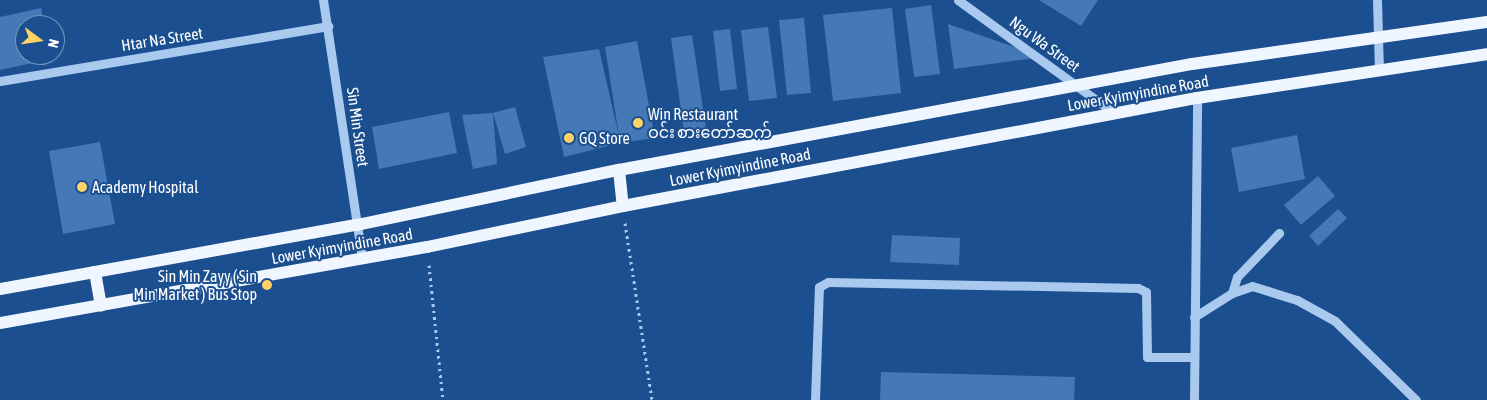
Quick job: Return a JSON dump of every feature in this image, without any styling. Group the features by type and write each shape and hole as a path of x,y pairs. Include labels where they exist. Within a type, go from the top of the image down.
{"main road":[{"name":"Lower Kyimyindine Road","path":"0,289 357,225 620,170 1192,64 1487,22"},
{"name":"Lower Kyimyindine Road","path":"0,323 427,247 623,206 1114,113 1197,98 1487,54"},
{"path":"620,170 623,206"},
{"path":"95,272 101,305"}],"street":[{"name":"Sin Min Street","path":"323,0 362,259"},
{"name":"Ngu Wa Street","path":"958,0 1114,113"},
{"path":"1377,0 1379,71"},
{"name":"Htar Na Street","path":"0,81 328,26"},
{"path":"1194,400 1197,98"},
{"path":"1232,293 1237,277 1279,233"},
{"path":"815,400 818,287 828,282 1138,288 1146,292 1146,357 1194,357"},
{"path":"1194,317 1232,293 1252,286 1297,300 1336,321 1416,400"}],"path":[{"path":"623,206 652,400"},
{"path":"427,247 442,400"}],"building":[{"path":"1039,0 1098,0 1081,26"},
{"path":"931,5 940,74 914,77 905,9"},
{"path":"41,8 42,15 15,15 15,65 23,65 0,70 0,17"},
{"path":"892,8 901,93 833,101 823,15"},
{"path":"804,18 811,93 787,95 779,20"},
{"path":"948,24 1043,57 954,69"},
{"path":"768,27 777,98 749,101 741,30"},
{"path":"730,29 737,89 720,91 713,31"},
{"path":"692,35 706,128 684,132 671,38"},
{"path":"637,41 655,138 620,143 564,157 543,57 599,49 619,136 605,47"},
{"path":"515,107 526,147 505,154 493,113"},
{"path":"449,112 457,153 379,169 372,127"},
{"path":"493,113 497,164 473,169 462,115"},
{"path":"1297,135 1305,179 1239,192 1231,148"},
{"name":"Academy Hospital","path":"100,142 115,224 63,234 49,151"},
{"path":"1318,176 1335,196 1301,225 1284,205"},
{"path":"1338,209 1347,218 1318,246 1309,236"},
{"path":"892,235 960,238 959,265 890,262"},
{"path":"881,372 1075,377 1074,400 880,400"}],"place":[{"name":"Win Restaurant ဝင်း စားတော်ဆက်","path":"638,123"},
{"name":"GQ Store","path":"569,138"},
{"name":"Academy Hospital","path":"82,187"},
{"name":"Sin Min Zayy ( Sin Min Market ) Bus Stop","path":"267,285"}]}
